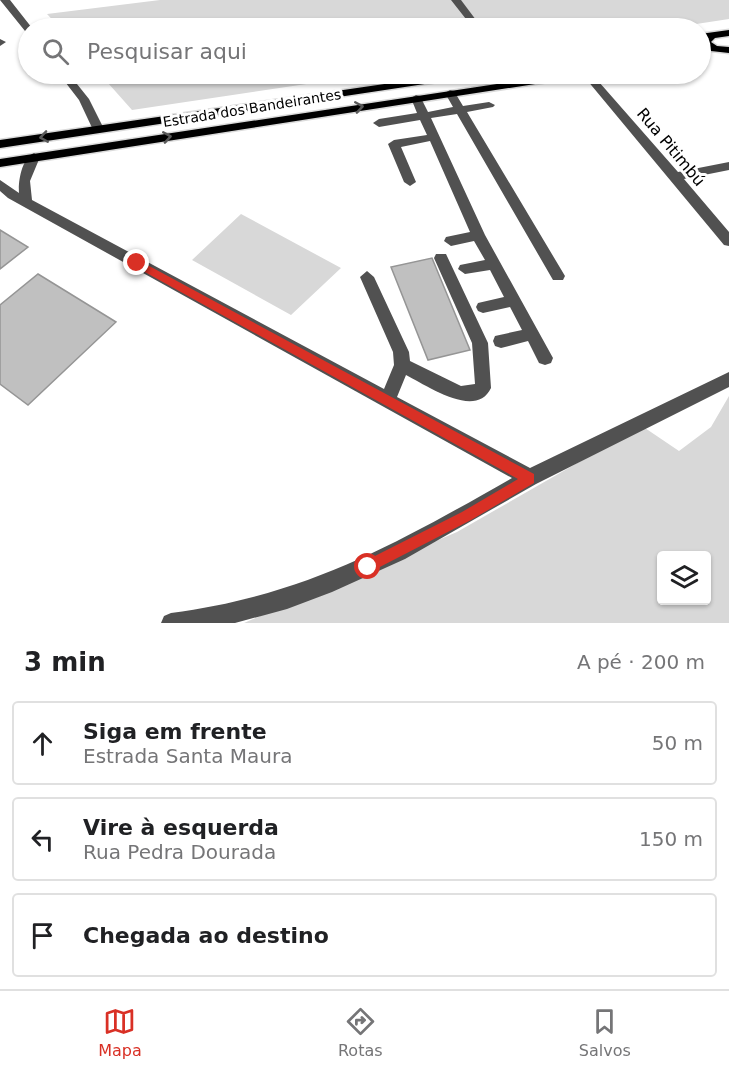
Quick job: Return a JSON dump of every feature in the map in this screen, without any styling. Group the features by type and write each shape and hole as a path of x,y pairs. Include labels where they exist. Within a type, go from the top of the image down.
{"main road":[{"path":"712,35 729,33"},
{"path":"711,47 729,50"},
{"path":"711,53 729,50"},
{"name":"Estrada dos Bandeirantes","path":"0,144 403,84"},
{"name":"Estrada dos Bandeirantes","path":"0,163 512,84"},
{"path":"40,156 90,136 98,129 142,140"}],"street":[{"path":"5,0 19,18"},
{"path":"456,0 470,18"},
{"path":"72,84 87,104 98,129"},
{"name":"Rua Pitimbú","path":"596,84 729,241"},
{"path":"450,93 558,276"},
{"path":"416,98 478,235 545,358"},
{"path":"379,123 489,105"},
{"path":"410,182 394,144 434,137"},
{"path":"26,200 24,181 40,156"},
{"path":"675,177 729,166"},
{"path":"0,184 14,195 530,478"},
{"path":"451,241 478,235"},
{"path":"402,365 460,394 471,394 483,388 480,343 441,258"},
{"path":"465,269 493,264"},
{"path":"367,277 401,352 402,365 387,401"},
{"path":"483,307 512,301"},
{"path":"501,341 532,334"},
{"path":"171,623 211,620 280,601 368,567 466,516 530,478 729,379"}],"shaded area":[{"path":"160,0 729,0 729,19 711,22 711,18 51,18 47,14"},
{"path":"109,84 307,84 132,110"},
{"path":"241,214 341,268 291,315 192,260"},
{"path":"729,396 729,623 244,623 457,532 642,426 679,451 711,427"}],"building":[{"path":"0,230 28,247 0,269"},
{"path":"432,258 470,350 428,360 391,267"},
{"path":"38,274 116,322 28,405 0,384 0,305"}],"route":[{"path":"137,263 530,478 466,516 368,567"}]}
